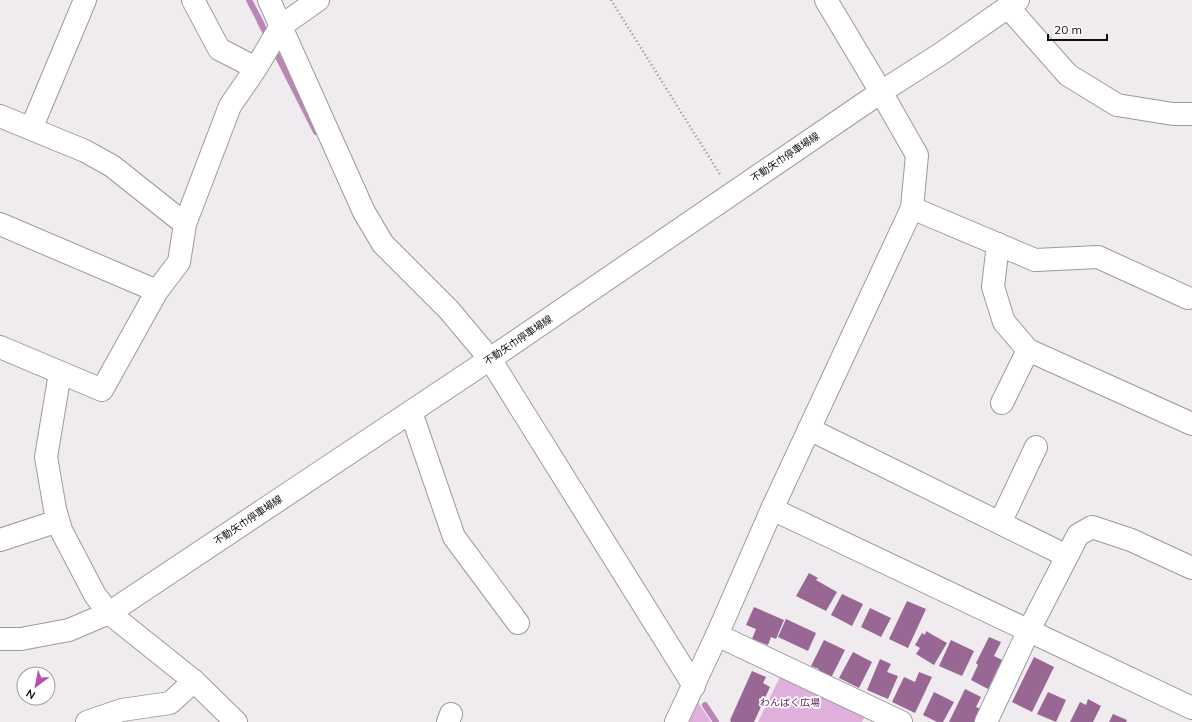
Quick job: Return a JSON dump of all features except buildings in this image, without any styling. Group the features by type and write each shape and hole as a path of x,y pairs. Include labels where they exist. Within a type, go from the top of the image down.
{"street":[{"path":"31,129 86,0"},
{"path":"193,0 219,48 270,45"},
{"path":"269,0 270,45 383,244 449,310 490,359 694,686"},
{"path":"0,347 102,390 157,291 179,262 185,224 230,106 270,45 318,0"},
{"path":"676,722 717,635 772,509 912,208 917,155 882,92 826,0"},
{"path":"1013,4 1068,75 1117,105 1173,114 1192,114"},
{"name":"不動矢巾停車場線","path":"0,639 21,640 69,630 109,613 490,359 732,193 1013,4"},
{"path":"0,116 85,151 112,166 185,224"},
{"path":"912,208 1035,260 1098,257 1188,298"},
{"path":"0,224 157,291"},
{"path":"998,244 993,287 1004,322 1028,350 1192,424"},
{"path":"1002,403 1028,350"},
{"path":"60,373 46,457 55,509 61,530 95,595 109,613 194,681 236,722"},
{"path":"411,412 454,537 518,622"},
{"path":"809,430 1067,556"},
{"path":"1000,523 1036,447"},
{"path":"772,509 1192,708"},
{"path":"0,540 58,521"},
{"path":"986,722 1029,630 1078,535 1092,527 1130,540 1192,568"},
{"path":"717,635 901,722"},
{"path":"87,722 122,710 170,703 194,681"}],"path":[{"path":"611,0 732,193"}],"green space":[{"name":"わんぱく広場","path":"781,675 865,716 862,722 758,722"},
{"path":"698,702 711,722 689,722"}],"waterway":[{"path":"249,0 262,25"},
{"path":"260,22 268,37"},
{"path":"273,47 316,132"},
{"path":"705,705 716,722"}]}
